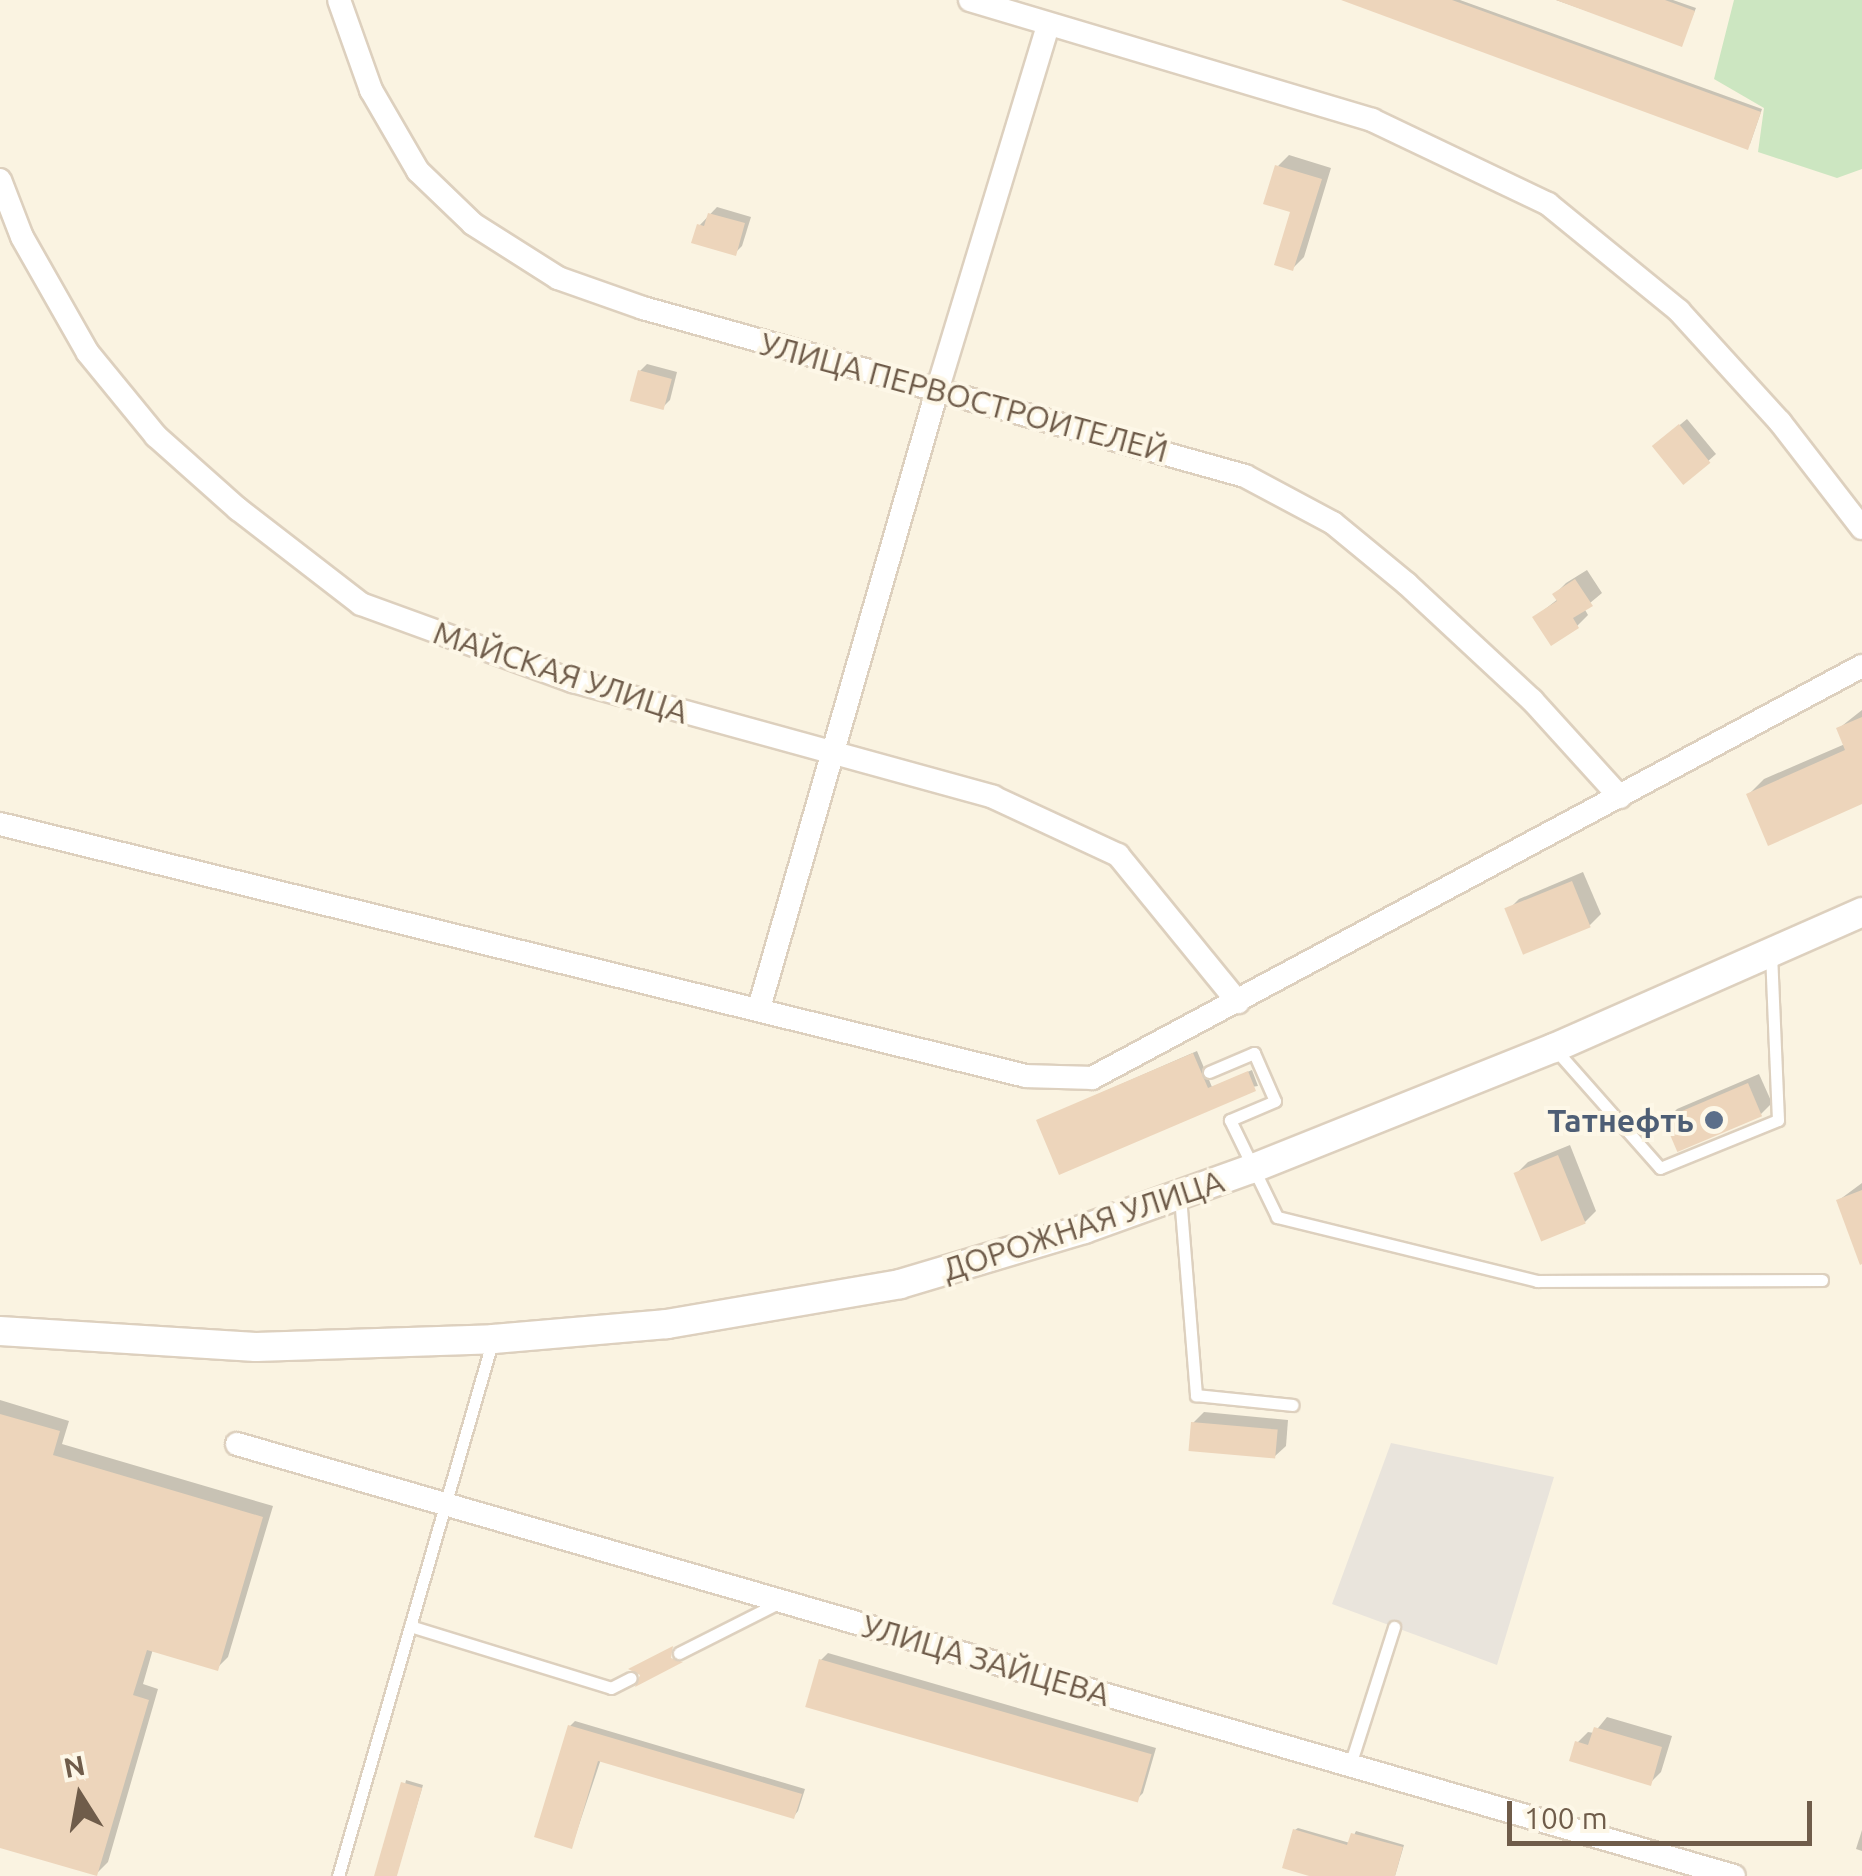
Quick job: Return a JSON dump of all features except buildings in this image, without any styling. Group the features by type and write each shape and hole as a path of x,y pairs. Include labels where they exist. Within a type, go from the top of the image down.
{"street":[{"name":"УЛИЦА ПЕРВОСТРОИТЕЛЕЙ","path":"340,0 371,90 418,171 472,224 558,278 643,308 1245,476 1334,523 1532,700 1620,798"},
{"path":"970,0 1372,120 1548,204 1679,311 1780,422 1862,528"},
{"path":"760,1008 937,390 1048,26"},
{"name":"МАЙСКАЯ УЛИЦА","path":"0,180 22,237 88,353 156,436 238,509 361,604 572,681 830,756 993,797 1118,855 1238,1002"},
{"path":"0,824 1026,1076 1092,1078 1862,666"},
{"name":"ДОРОЖНАЯ УЛИЦА","path":"0,1331 256,1346 492,1339 667,1324 900,1284 1084,1229 1250,1169 1554,1048 1862,912"},
{"name":"УЛИЦА ЗАЙЦЕВА","path":"237,1444 1734,1876"}],"lane":[{"path":"1554,1048 1660,1168 1778,1120 1770,952"},
{"path":"1209,1072 1254,1053 1275,1101 1230,1120 1250,1169 1277,1216 1537,1281 1822,1280"},
{"path":"1180,1194 1196,1395 1292,1405"},
{"path":"338,1876 492,1339"},
{"path":"679,1653 782,1601"},
{"path":"410,1626 611,1688 631,1678"},
{"path":"1350,1765 1394,1627"}],"shaded area":[{"path":"1391,1443 1554,1477 1497,1665 1332,1604"}],"green space":[{"path":"1734,0 1862,0 1862,169 1837,178 1758,152 1764,108 1714,79"}],"place":[{"name":"Татнефть","path":"1714,1120"}]}
